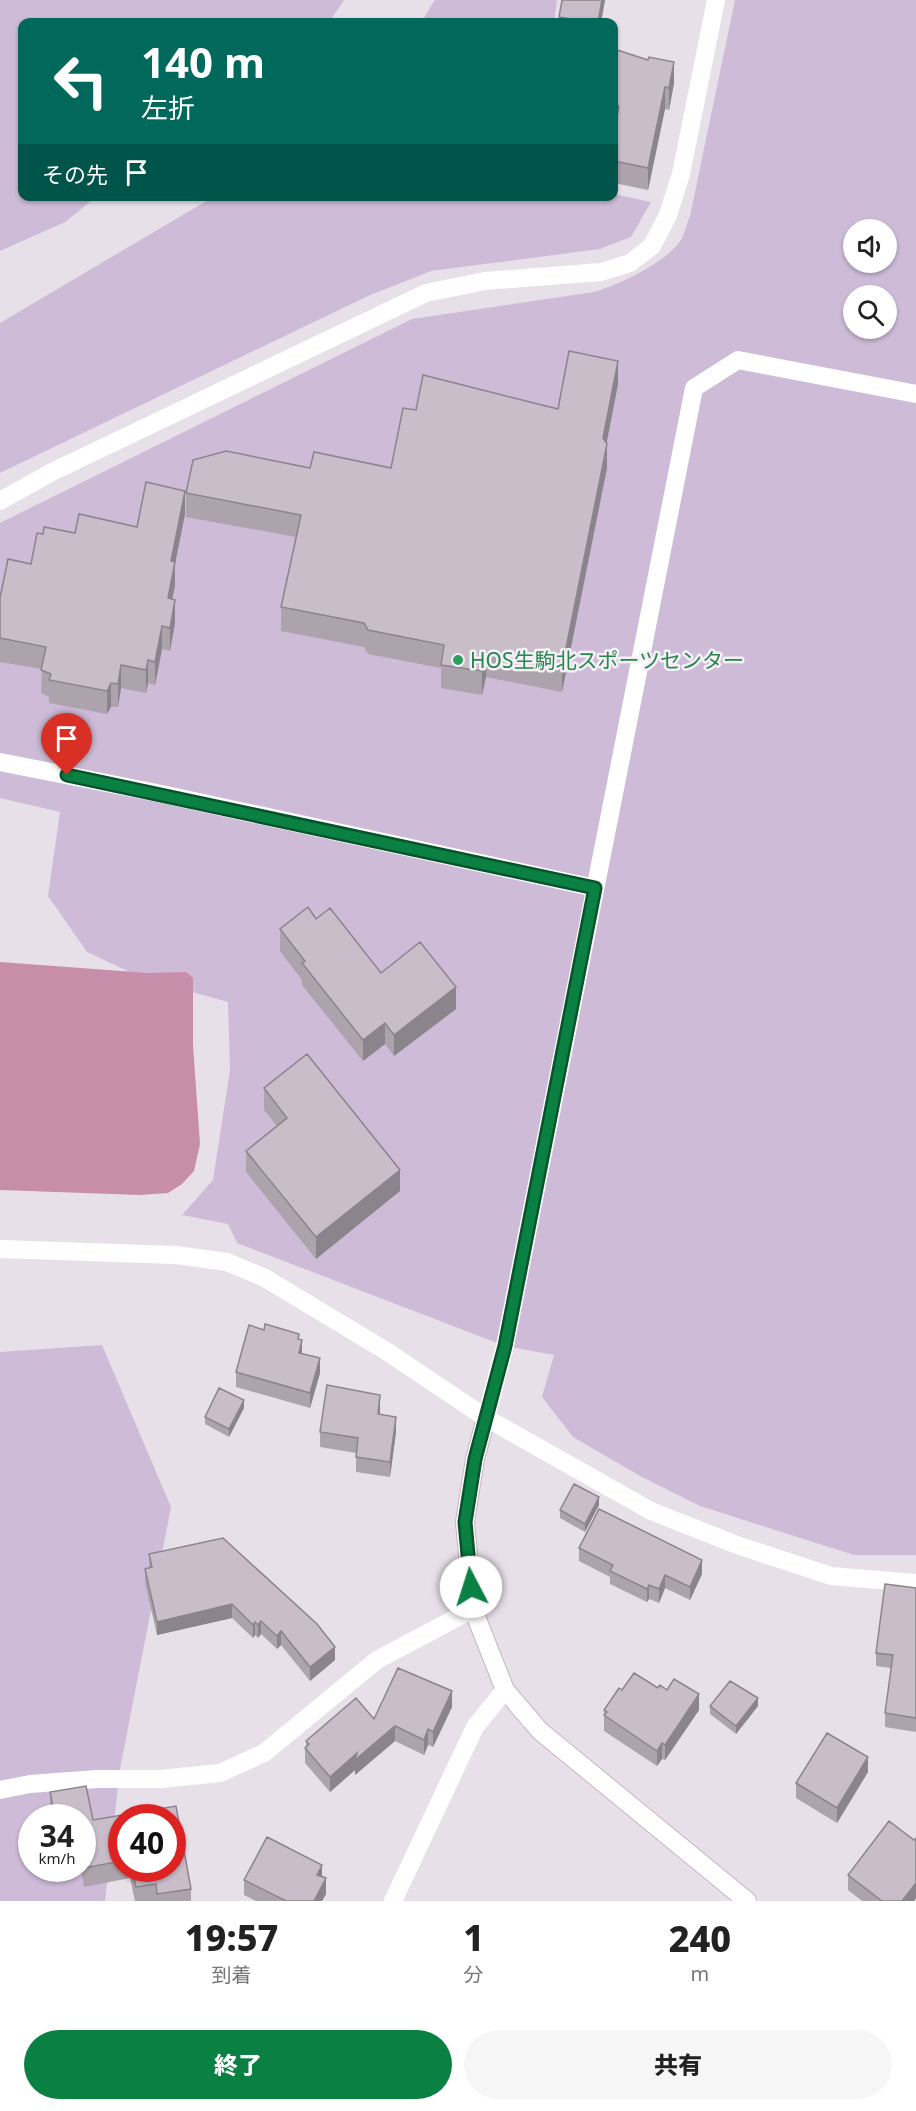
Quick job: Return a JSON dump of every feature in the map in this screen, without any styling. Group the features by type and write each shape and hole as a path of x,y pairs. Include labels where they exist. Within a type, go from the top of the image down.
{"street":[{"path":"0,501 52,472 178,414 377,314 426,293 485,281 601,272 630,263 652,246 668,215 681,174 716,0"},
{"path":"747,1901 540,1731 505,1690 473,1609 465,1522 475,1459 505,1346 694,388 738,360 916,394"},
{"path":"0,762 157,793 595,888"},
{"path":"0,1249 176,1255 227,1262 265,1278 304,1300 486,1418 651,1511 737,1545 831,1576 916,1583"},
{"path":"0,1790 53,1783 161,1779 220,1773 264,1753 377,1660 473,1609"},
{"path":"393,1901 475,1727 505,1690"}],"shaded area":[{"path":"0,0 344,0 332,18 18,18 18,201 91,201 65,222 0,251"},
{"path":"435,0 557,0 555,18 424,18"},
{"name":"HOS生駒北スポーツセンター","path":"735,0 916,0 916,1555 854,1555 700,1506 642,1477 573,1437 542,1397 554,1355 505,1346 237,1243 228,1224 182,1215 213,1180 230,1070 228,1002 145,979 87,952 48,896 60,812 0,798 0,523 412,319 594,292 642,271 667,255 682,238 690,216"},
{"path":"618,195 651,202 631,237 600,249 431,271 368,296 0,473 0,323 206,201 618,201"},
{"path":"0,962 148,973 186,972 193,978 193,1045 200,1144 194,1171 182,1184 168,1193 140,1195 0,1190"},
{"path":"102,1345 171,1507 120,1769 116,1804 108,1804 108,1875 105,1901 0,1901 0,1352"}],"building":[{"path":"562,0 602,0 599,18 559,17"},
{"path":"618,50 648,60 649,57 674,62 669,88 665,87 648,168 618,162"},
{"path":"569,351 618,361 603,438 607,444 562,668 486,653 482,671 441,665 444,645 368,630 364,623 281,607 301,515 186,493 193,460 226,451 310,468 314,452 391,468 403,408 416,410 423,375 558,409"},
{"path":"146,482 185,491 171,561 175,562 168,598 175,600 170,628 162,626 155,662 148,660 146,670 121,665 118,684 111,683 107,691 49,680 51,674 41,670 46,647 0,638 0,598 8,559 31,564 37,533 43,534 44,527 75,533 79,514 137,527"},
{"path":"308,907 316,919 330,908 381,973 420,942 456,987 394,1035 385,1023 363,1040 302,963 305,961 280,929"},
{"path":"307,1054 400,1170 316,1237 246,1151 287,1118 264,1088"},
{"path":"265,1324 299,1334 298,1339 302,1340 299,1353 320,1358 310,1393 236,1372 249,1325 264,1330"},
{"path":"327,1385 380,1395 378,1414 396,1417 390,1462 356,1457 358,1438 320,1432"},
{"path":"219,1388 244,1400 229,1429 205,1417"},
{"path":"574,1484 599,1497 585,1524 560,1510"},
{"path":"599,1509 702,1560 690,1587 665,1575 659,1589 649,1585 647,1589 610,1571 613,1565 579,1548"},
{"path":"223,1538 317,1624 335,1647 310,1667 281,1631 277,1636 261,1621 258,1625 255,1622 253,1625 232,1604 157,1622 145,1569 152,1567 149,1554"},
{"path":"885,1584 916,1588 916,1718 885,1713 893,1655 876,1653"},
{"path":"398,1668 452,1691 433,1732 428,1729 424,1740 395,1726 355,1760 357,1753 330,1777 305,1748 309,1744 306,1741 356,1698 374,1719"},
{"path":"634,1673 658,1688 660,1685 667,1690 674,1679 699,1694 665,1745 662,1743 657,1751 604,1715 607,1712 604,1710 619,1688 622,1690"},
{"path":"730,1681 758,1698 736,1726 710,1706"},
{"path":"827,1733 868,1757 837,1808 796,1783"},
{"path":"86,1786 90,1804 52,1804 50,1792"},
{"path":"108,1817 108,1864 96,1866 96,1819"},
{"path":"889,1821 914,1840 916,1838 916,1883 902,1901 882,1901 848,1875"},
{"path":"267,1837 322,1865 317,1875 326,1878 314,1901 286,1901 244,1880"},
{"path":"186,1861 191,1889 157,1894 156,1884 136,1887 135,1882 186,1882"}],"place":[{"name":"HOS生駒北スポーツセンター","path":"458,660"}],"route":[{"path":"67,775 595,888 505,1346 475,1459 465,1522 471,1587"}]}
